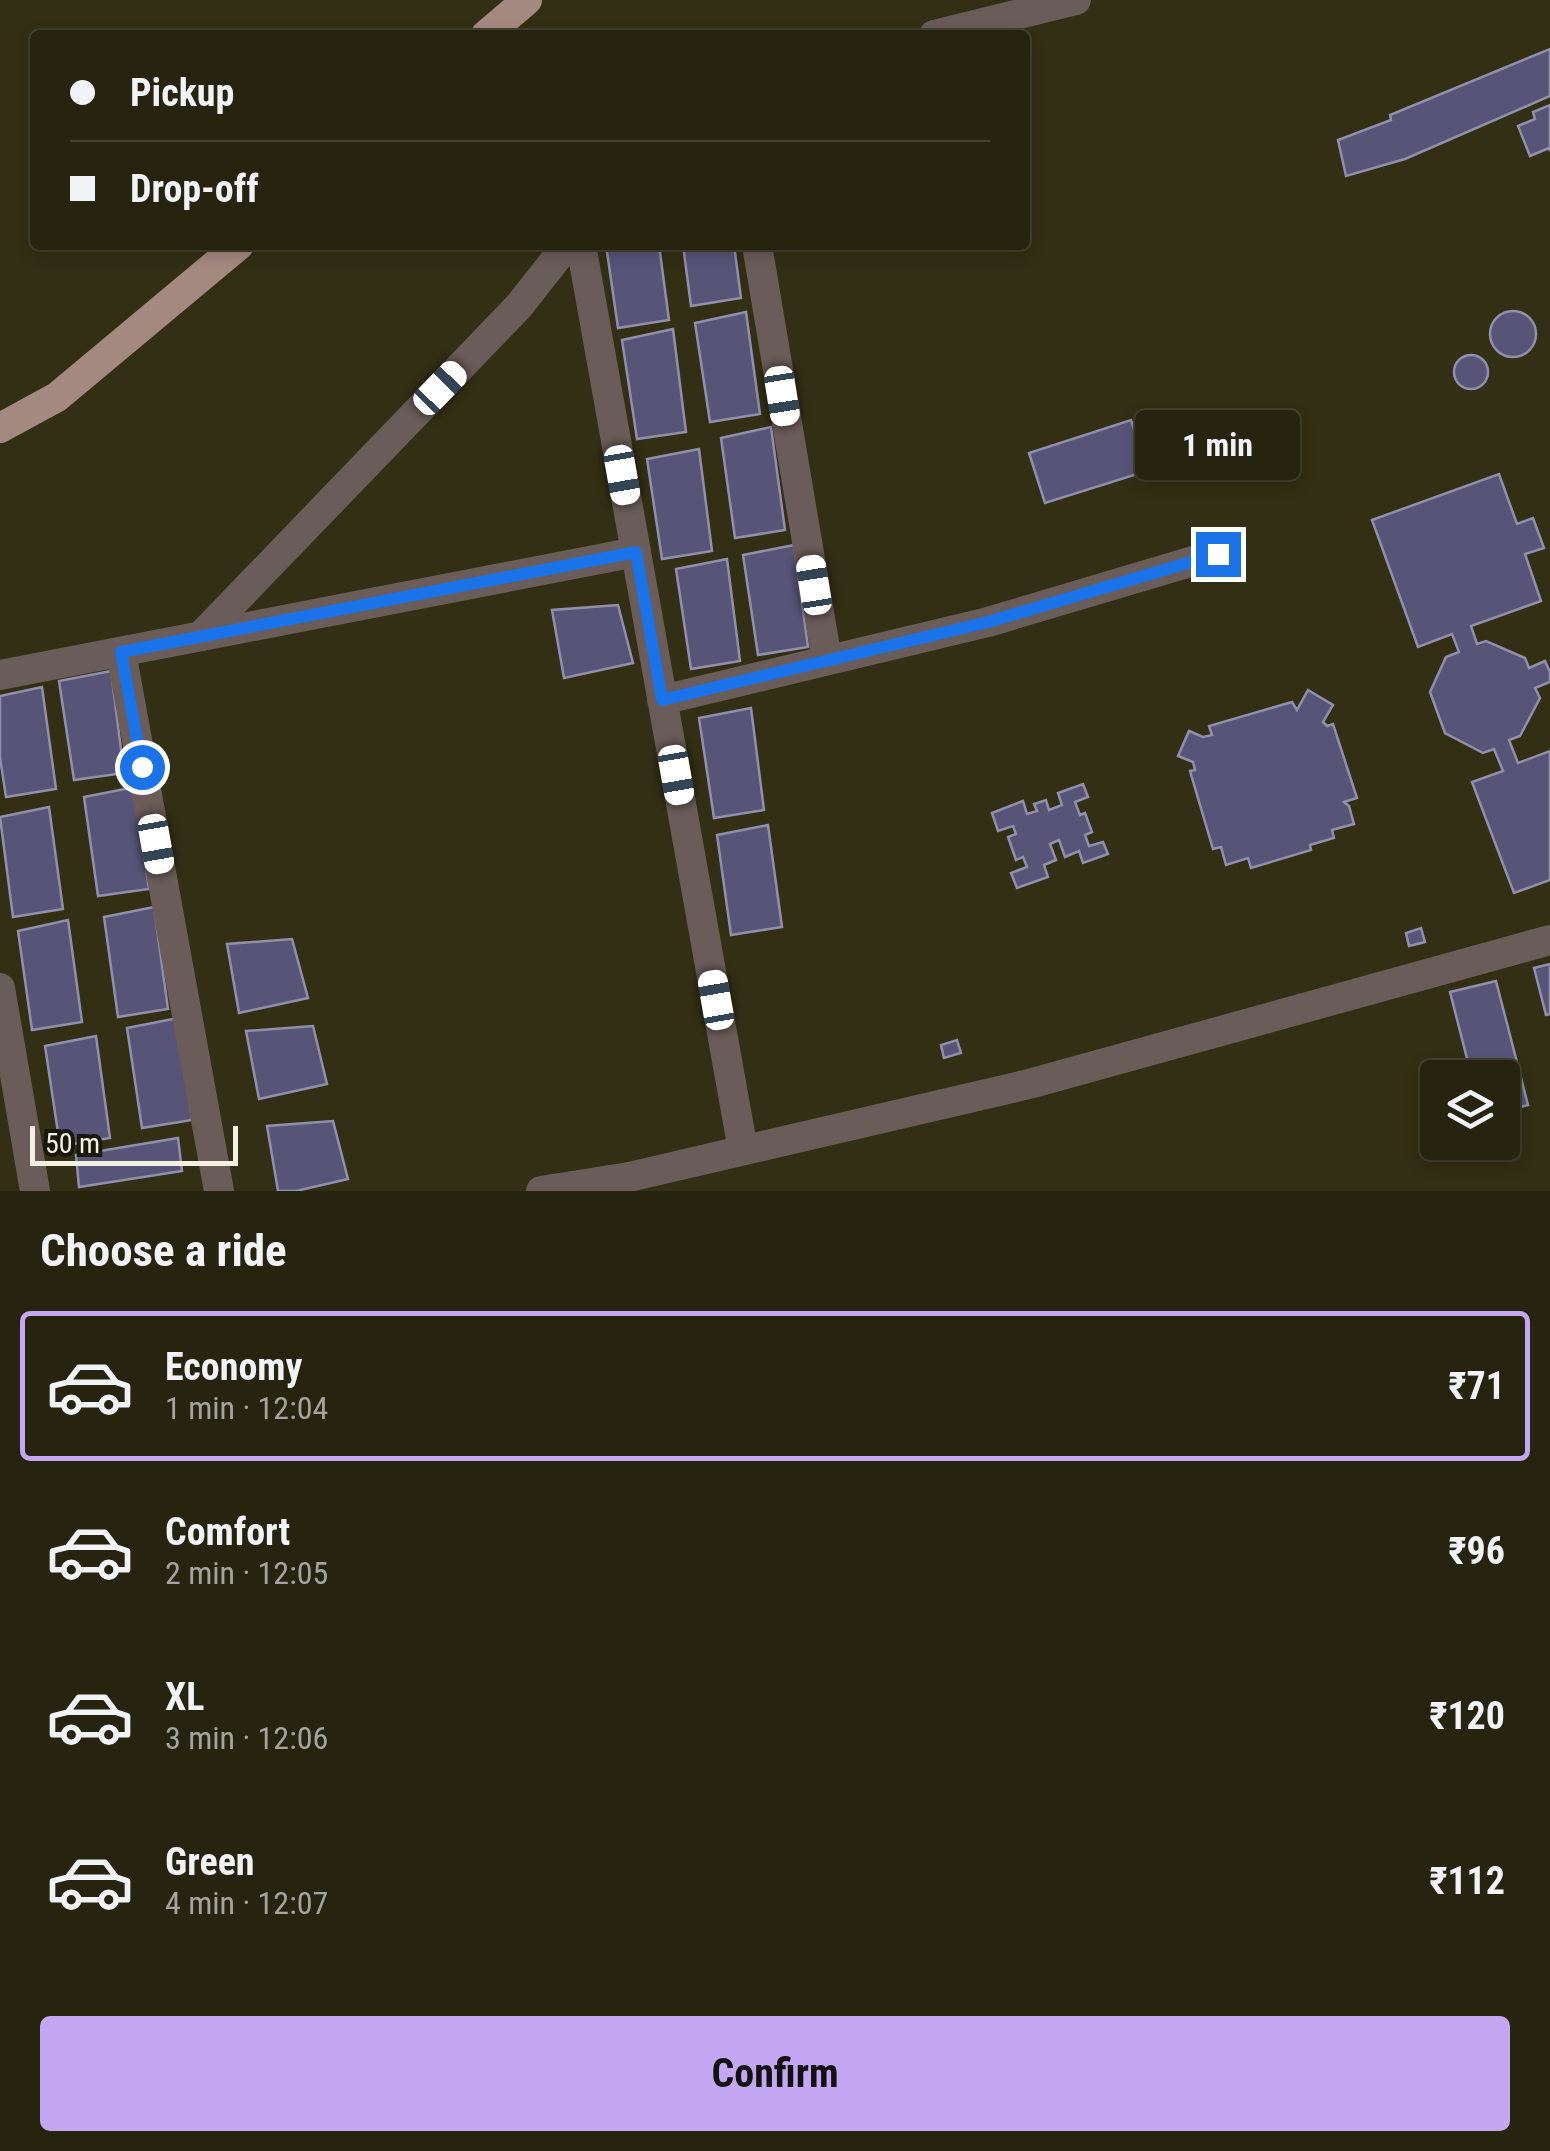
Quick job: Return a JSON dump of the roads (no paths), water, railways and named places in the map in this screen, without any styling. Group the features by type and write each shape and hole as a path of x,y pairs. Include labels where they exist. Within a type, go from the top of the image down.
{"main road":[{"path":"492,30 528,0"},
{"path":"0,428 57,397 233,250"}],"street":[{"path":"954,30 1076,0"},
{"path":"201,636 519,306 564,250"},
{"path":"582,250 743,1150"},
{"path":"758,250 827,660"},
{"path":"0,675 636,552"},
{"path":"662,700 988,622 1218,554"},
{"path":"121,652 219,1191"},
{"path":"541,1191 629,1178 1029,1084 1550,940"},
{"path":"0,988 36,1191"}]}
